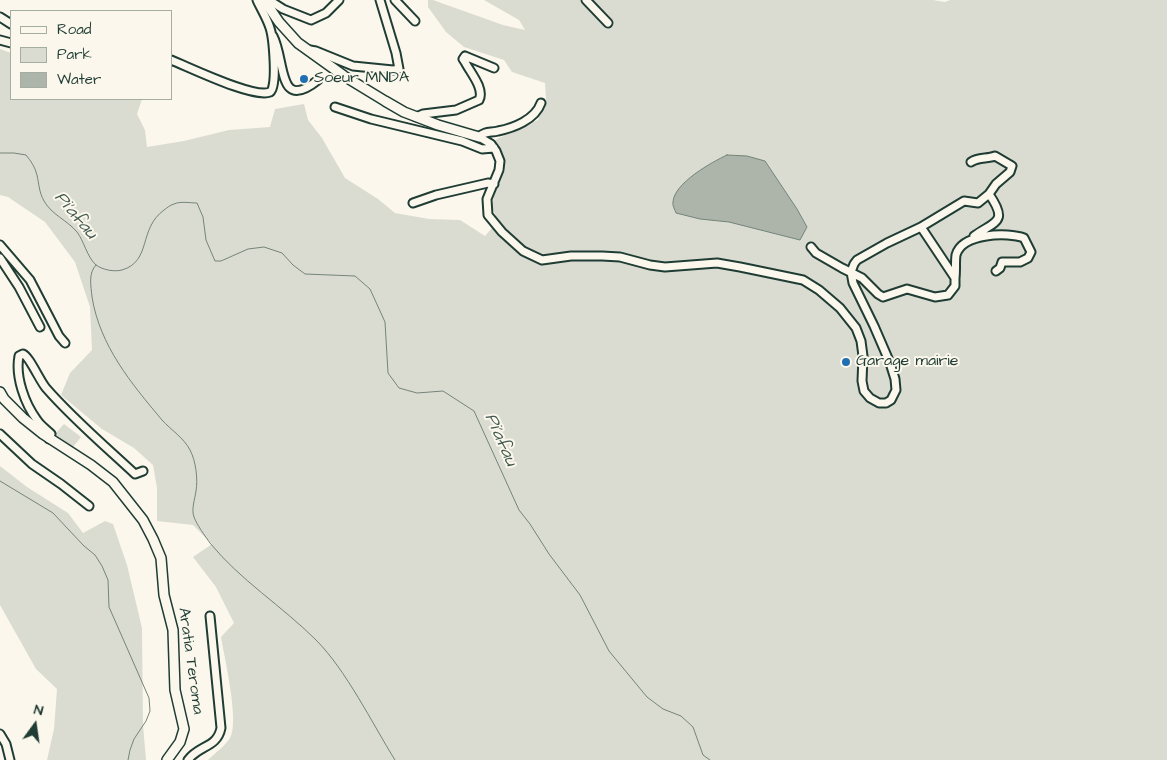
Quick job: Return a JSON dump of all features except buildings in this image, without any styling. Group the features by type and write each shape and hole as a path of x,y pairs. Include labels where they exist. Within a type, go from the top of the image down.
{"main road":[{"path":"264,0 283,28 307,50 385,102 416,117 479,137"},
{"name":"Aratia Teroma","path":"0,392 4,399 23,418 49,439 97,469 113,482 143,520 161,558 164,595 174,639 172,654 175,690 184,728 180,742 166,760"}],"street":[{"path":"257,0 277,45 286,81 291,90 302,90 318,80"},
{"path":"269,0 282,9 311,20 326,13 339,0"},
{"path":"307,50 316,51 353,66 399,69 380,0"},
{"path":"395,0 415,21"},
{"path":"586,0 608,24"},
{"path":"172,60 243,89 271,91 274,85 272,34"},
{"path":"416,117 423,114 463,108 479,100 481,97 480,90 465,62 465,56 494,68"},
{"path":"541,103 538,111 530,118 504,129 482,134 479,137 491,144 500,161 499,170 487,199 488,215 512,242 542,260 571,256 620,257 665,267 717,264 786,275 804,280 820,290 840,308 856,328 861,341 863,356 862,375 864,391 870,398 879,403 886,403 891,400 896,390 896,384 890,363 851,274 856,260 921,227 964,200 978,203 1010,172 1012,166 995,156 987,159 979,158 971,162"},
{"path":"335,107 434,136 462,141 482,149 494,148"},
{"path":"413,203 436,194 488,183 494,184"},
{"path":"811,247 816,253 851,274 862,278 883,297 907,289 927,296 942,297 953,291 955,286 956,254 960,248 977,234 995,224 997,220 997,209 988,194"},
{"path":"921,227 955,278"},
{"path":"965,244 973,239 990,235 1020,236 1024,238 1031,252 1028,258 1020,262 1002,262 1000,268 996,271"},
{"path":"0,245 30,280 59,336 65,343"},
{"path":"0,258 30,305 40,328"},
{"path":"49,439 50,434 33,415 22,386 18,366 19,356 23,354 28,356 40,382 77,421 134,474 143,471"},
{"path":"0,434 36,467 89,506"},
{"path":"188,760 192,755 217,740 221,728 210,616"},
{"path":"0,734 10,760"}],"green space":[{"path":"428,0 433,0 503,25 525,30 519,20 484,0 933,0 945,2 950,0 1167,0 1167,760 208,760 223,747 233,730 232,704 221,637 234,623 216,587 193,557 212,544 193,525 157,521 157,488 153,465 134,448 102,429 61,395 70,373 92,350 90,307 75,262 45,222 8,197 0,195 0,49 10,53 10,100 142,100 137,114 145,130 147,147 184,141 229,130 270,127 275,109 304,104 308,120 322,138 345,178 378,199 395,213 429,219 460,220 485,236 498,221 492,207 494,196 505,170 502,153 495,140 538,120 546,99 545,83 512,72 504,60 464,47 446,32 428,7"},
{"path":"64,424 81,437 73,447 55,434"},
{"path":"0,466 27,487 68,513 83,533 105,521 113,524 127,565 142,628 143,725 146,760 47,760 54,729 57,689 36,669 0,605"}],"water":[{"path":"727,155 747,156 765,161 807,227 800,240 729,222 700,219 676,213 673,203 675,195 680,188 695,174"}],"waterway":[{"name":"Pi'afau","path":"0,153 26,155 35,169 40,191 47,206 77,232 93,262 102,268 119,271 131,266 138,260 147,235 156,218 171,205 185,202 197,203 203,217 206,240 215,261 221,261 248,249 264,247 282,253 305,274 355,276 370,289 385,322 388,373 399,388 417,393 443,391 474,411 519,510 580,595 609,651 647,697 663,709 681,716 693,727 703,755 710,760"},
{"path":"96,265 91,276 92,297 96,315 109,348 128,378 162,420 184,442 192,454 197,482 193,514 199,527 210,543 234,569 303,628 327,652 348,681 395,760"},
{"path":"0,481 53,513 95,555 102,566 108,580 109,607 149,698 150,711 134,739 128,760"}],"place":[{"name":"Soeur MNDA","path":"304,79"},
{"name":"Garage mairie","path":"846,362"}]}
